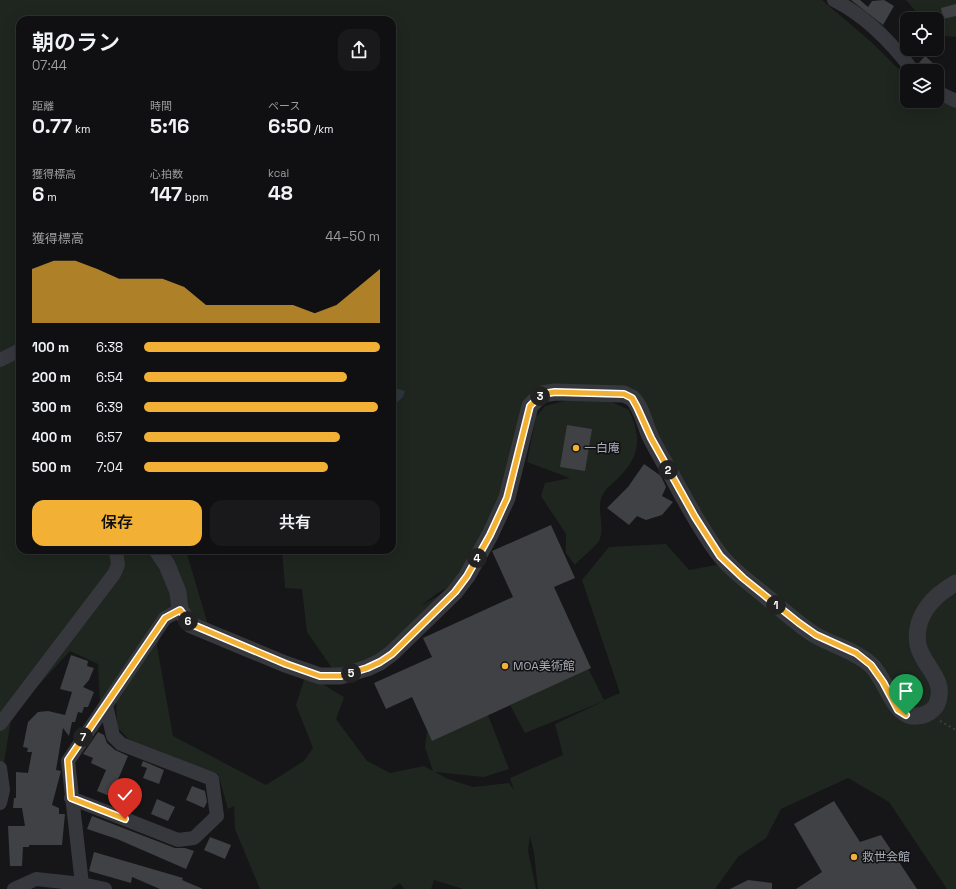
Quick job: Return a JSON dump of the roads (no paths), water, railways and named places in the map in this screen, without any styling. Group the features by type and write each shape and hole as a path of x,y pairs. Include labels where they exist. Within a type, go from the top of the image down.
{"street":[{"path":"834,0 843,5 895,47 908,64"},
{"path":"944,95 956,101"},
{"path":"0,360 16,352"},
{"path":"160,554 167,565 178,592 180,610 191,624 286,664 320,676 341,676 367,668 392,654 450,597 467,576 490,535 507,498 530,406 542,394 555,392 624,394 632,398 651,438 695,517 720,556 743,578 799,623 816,635 856,653 871,665 883,682 898,710 906,715 915,717 927,714 935,707 939,698 940,686 936,675 927,665 918,644 919,625 924,611 934,597 956,583"},
{"path":"0,724 114,574 118,565 117,554"},
{"path":"82,884 71,798 68,760 165,618 180,610"},
{"path":"71,798 178,840 194,838 217,816 212,779 121,744 113,736 106,705"},
{"path":"0,768 3,790 0,803"},
{"path":"14,889 36,879 82,884 105,889"}],"place":[{"name":"一白庵","path":"576,448"},
{"name":"MOA美術館","path":"505,666"},
{"name":"救世会館","path":"854,857"}]}
